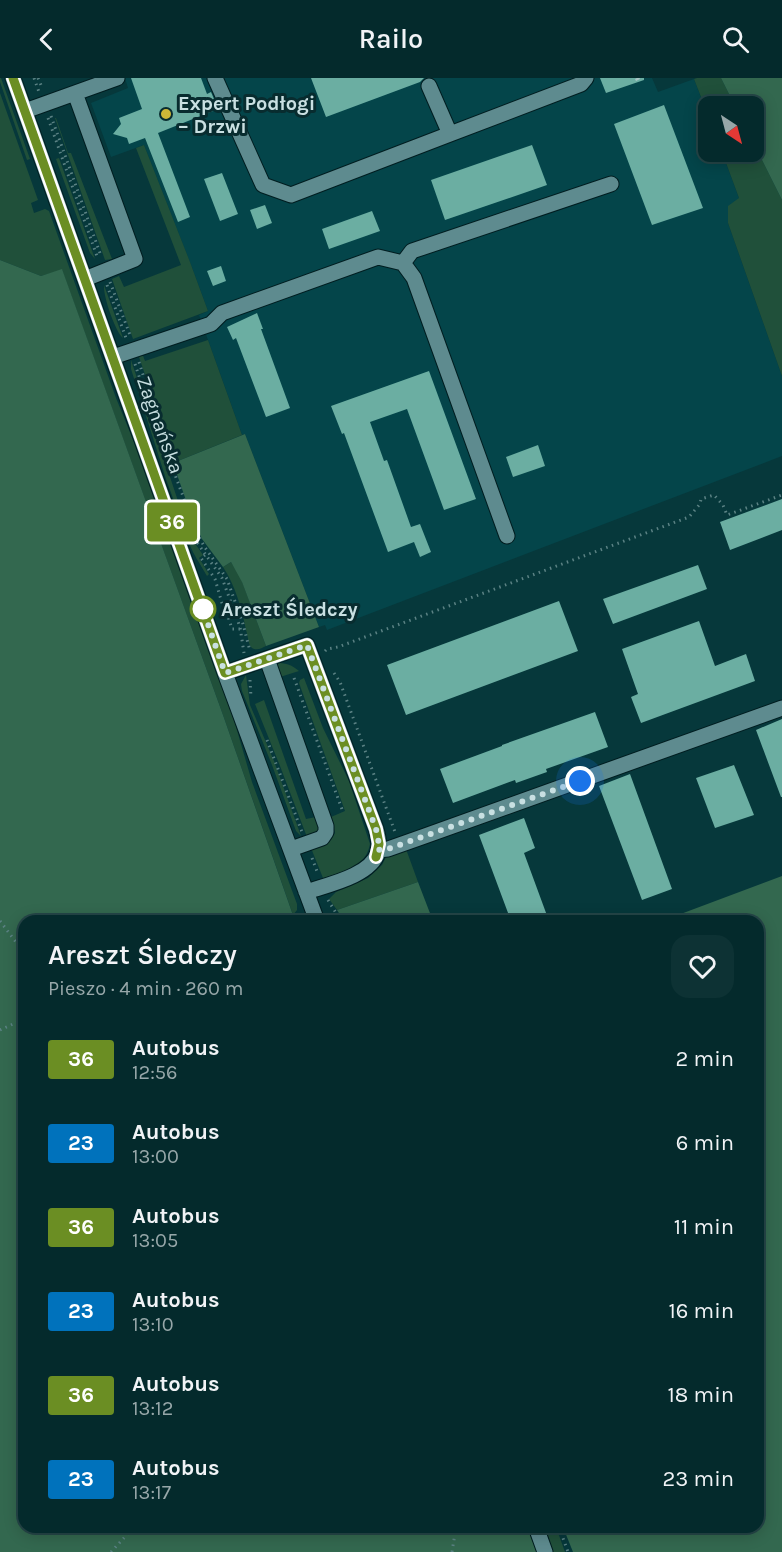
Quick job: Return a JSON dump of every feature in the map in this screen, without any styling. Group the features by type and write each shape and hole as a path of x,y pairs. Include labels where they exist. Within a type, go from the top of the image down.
{"street":[{"name":"Zagnańska","path":"13,78 225,673 315,915"},
{"path":"25,111 117,78"},
{"path":"215,78 263,185 291,195 581,84 586,78"},
{"path":"429,86 450,134"},
{"path":"75,93 135,259 85,279"},
{"path":"403,263 412,251 611,184"},
{"path":"113,357 211,324 222,313 378,257 403,263 414,278 507,536"},
{"path":"225,673 261,656 307,645 376,829 379,844 372,863 362,871 306,892"},
{"path":"261,656 326,826 326,832 322,838 291,849"},
{"path":"378,850 388,849 782,708"},
{"path":"538,1533 546,1552"}],"path":[{"path":"36,78 38,85"},
{"path":"51,116 101,261"},
{"path":"48,121 62,152"},
{"path":"55,155 62,152"},
{"path":"108,281 129,340"},
{"path":"184,513 135,356 195,531 207,554"},
{"path":"325,657 327,649 338,647 689,517 702,500 709,496 714,495 727,515 782,495"},
{"path":"192,534 227,579 248,647 261,656"},
{"path":"207,554 201,558 215,579 232,629 242,629"},
{"path":"242,629 244,652"},
{"path":"329,665 340,682 400,844"},
{"path":"250,676 252,702"},
{"path":"288,680 300,676"},
{"path":"294,678 343,812"},
{"path":"263,731 276,759 304,837"},
{"path":"309,850 319,877"},
{"path":"328,901 337,915"},
{"path":"0,921 18,945"},
{"path":"0,1030 18,1021"},
{"path":"111,1552 128,1533"},
{"path":"452,1552 455,1533"},
{"path":"561,1533 568,1552"}],"shaded area":[{"path":"125,78 652,78 658,92 694,79 701,96 698,96 698,162 726,162 739,198 728,223 782,376 782,456 327,630 325,625 319,627 245,434 242,435 199,315 208,311 144,145 111,157 91,103 128,88"}],"green space":[{"path":"1,78 30,159 27,160"},
{"path":"721,78 730,96 701,96 694,79"},
{"path":"721,78 782,78 782,200 763,162 764,96 730,96"},
{"path":"0,93 38,200 31,203 34,213 45,209 49,211 232,713 252,782 297,904 297,910 293,915 62,270 41,276 0,260"},
{"path":"55,118 68,153 71,153 112,259 105,260"},
{"path":"144,145 208,311 133,339 112,279 119,276 124,287 181,265 136,148"},
{"path":"59,158 95,259 90,253 56,159"},
{"path":"726,162 763,162 782,200 782,376 728,223 728,206 739,198"},
{"path":"0,260 41,276 62,269 293,915 18,915 18,1533 531,1533 538,1552 0,1552"},
{"path":"104,285 123,338 110,313"},
{"path":"208,340 242,435 173,463 138,354 142,353 145,361"},
{"path":"131,360 180,507 174,501 166,479 131,369"},
{"path":"245,434 319,627 266,646 242,582 231,562 223,567 202,539 173,463"},
{"path":"186,525 203,555 199,558 209,574 207,576 190,545"},
{"path":"231,562 240,576 266,646 258,649 250,645 238,597 223,567"},
{"path":"284,663 299,671 280,677 276,664"},
{"path":"246,675 250,705 274,761 301,836 296,831 242,691 241,684"},
{"path":"304,678 323,728 349,781 370,844 368,852 359,863 346,871 323,878 311,848 331,840 335,833 331,817 345,811 299,683"},
{"path":"264,700 306,819 316,817 320,829 307,837 255,704"},
{"path":"406,849 418,882 337,910 329,899 336,892 368,878 382,865 386,857"},
{"path":"782,876 782,1552 573,1552 565,1533 764,1533 764,915 678,915"},
{"path":"418,882 431,915 340,915 337,910"},
{"path":"546,1533 558,1533 565,1552 553,1552"}],"building":[{"path":"131,78 201,78 207,94 211,92 217,106 212,108 213,111 158,133 190,217 178,222 145,138 129,144 127,138 113,134 121,124 119,118 142,109"},
{"path":"311,78 424,78 420,82 326,117"},
{"path":"600,78 644,78 644,80 606,93"},
{"path":"664,105 703,208 652,225 614,124"},
{"path":"532,145 547,185 445,220 431,180"},
{"path":"222,173 238,214 220,221 204,179"},
{"path":"265,205 272,223 257,229 250,210"},
{"path":"372,211 380,231 329,249 322,229"},
{"path":"221,266 226,281 213,286 207,271"},
{"path":"257,313 290,408 266,417 236,338 233,340 227,327"},
{"path":"429,371 476,499 444,510 407,409 370,422 384,461 387,460 411,527 420,524 431,552 420,557 414,542 388,552 344,433 342,434 331,406"},
{"path":"538,445 545,466 513,477 506,457"},
{"path":"782,499 782,530 730,550 720,522"},
{"path":"698,565 707,589 613,624 603,599"},
{"path":"559,601 578,651 406,715 387,665"},
{"path":"699,621 715,666 746,654 755,681 641,723 631,697 638,694 622,649"},
{"path":"595,712 608,747 546,769 547,772 516,783 515,780 453,803 440,769"},
{"path":"782,719 782,797 781,797 756,730"},
{"path":"734,765 754,815 715,828 696,778"},
{"path":"630,774 672,889 642,900 599,786"},
{"path":"524,818 535,848 524,853 547,915 509,915 479,835"}],"bus line":[{"name":"36","path":"13,78 225,673 307,645 376,829 379,844 376,857"}],"place":[{"name":"Expert Podłogi – Drzwi","path":"166,114"},
{"name":"Areszt Śledczy","path":"203,609"}],"route":[{"path":"203,609 202,607 225,673 307,645 376,829 378,850 388,849 580,781"}]}
